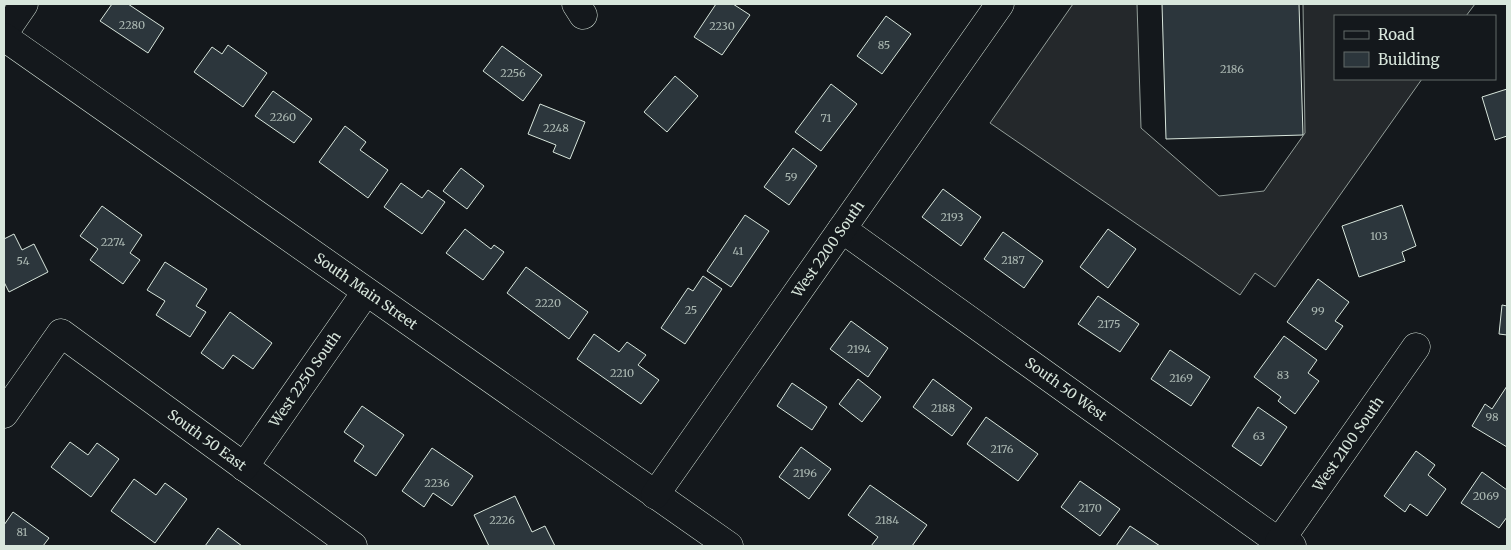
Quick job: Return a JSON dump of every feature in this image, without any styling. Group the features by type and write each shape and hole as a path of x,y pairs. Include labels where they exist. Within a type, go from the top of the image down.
{"street":[{"path":"4,32 24,4"},
{"name":"West 2200 South","path":"655,495 1000,4"},
{"name":"South Main Street","path":"4,36 729,546"},
{"name":"South 50 West","path":"842,229 1286,544"},
{"name":"West 2250 South","path":"244,467 366,292"},
{"name":"South 50 East","path":"4,414 61,333 353,546"},
{"name":"West 2100 South","path":"1286,544 1416,347"}],"shaded area":[{"path":"1073,4 1137,4 1141,128 1219,196 1264,191 1305,133 1303,4 1475,4 1467,15 1334,15 1334,80 1421,80 1275,287 1255,273 1240,295 990,123"}],"building":[{"path":"112,4 128,4 164,28 148,53 100,21"},
{"path":"716,4 733,4 750,15 722,55 694,37"},
{"path":"1162,4 1299,4 1303,135 1166,139"},
{"path":"886,16 911,34 882,74 857,56"},
{"path":"228,45 267,73 243,107 194,72 212,47 222,54"},
{"path":"502,46 542,75 523,101 483,71"},
{"path":"675,76 698,96 667,132 644,112"},
{"path":"831,84 857,104 821,151 795,132"},
{"path":"1507,89 1507,136 1495,140 1482,97"},
{"path":"273,91 312,119 294,143 255,116"},
{"path":"540,104 585,122 570,159 553,152 556,145 528,134"},
{"path":"345,126 366,142 360,150 388,170 368,198 319,162"},
{"path":"793,148 817,166 789,205 764,187"},
{"path":"461,168 484,186 467,209 443,191"},
{"path":"401,183 422,198 428,190 445,202 422,234 384,207"},
{"path":"943,189 981,217 961,246 922,217"},
{"path":"1402,205 1416,246 1402,252 1405,261 1359,277 1342,226"},
{"path":"102,206 142,235 130,253 140,260 123,284 90,260 98,249 80,236"},
{"path":"745,215 769,231 731,287 707,271"},
{"path":"465,229 491,249 494,245 504,252 483,280 446,253"},
{"path":"1108,229 1136,249 1108,288 1080,267"},
{"path":"1003,232 1043,261 1024,288 984,259"},
{"path":"14,234 22,250 34,244 48,272 9,292 4,282 4,239"},
{"path":"165,262 207,289 196,306 206,312 190,337 156,315 165,301 147,290"},
{"path":"526,267 588,312 569,339 507,293"},
{"path":"703,276 722,289 685,344 661,328 688,288 693,291"},
{"path":"1318,279 1349,302 1335,321 1343,326 1326,350 1287,322"},
{"path":"1098,296 1139,324 1120,352 1078,324"},
{"path":"1502,305 1507,306 1507,335 1499,334"},
{"path":"230,312 272,343 253,369 233,355 223,369 201,353"},
{"path":"851,321 888,348 868,377 830,349"},
{"path":"594,334 619,352 627,342 646,355 638,365 659,380 641,404 577,359"},
{"path":"1284,336 1317,360 1308,373 1319,381 1295,414 1278,401 1281,397 1254,377"},
{"path":"1170,350 1210,377 1191,406 1151,379"},
{"path":"858,379 881,397 862,422 839,404"},
{"path":"933,379 972,408 952,436 913,407"},
{"path":"792,383 827,407 812,430 777,406"},
{"path":"1507,386 1507,447 1472,426 1485,404 1492,409"},
{"path":"362,406 404,435 376,476 354,461 364,446 344,432"},
{"path":"1258,407 1287,427 1261,466 1232,446"},
{"path":"986,417 1038,454 1018,481 967,444"},
{"path":"70,442 88,455 97,443 119,459 91,497 51,467"},
{"path":"801,447 831,469 809,499 779,477"},
{"path":"432,448 473,476 452,506 433,493 424,507 402,491"},
{"path":"1416,451 1435,465 1428,475 1446,489 1427,516 1410,504 1405,512 1384,496"},
{"path":"1482,472 1507,490 1507,517 1499,528 1461,503"},
{"path":"134,479 156,495 165,483 187,499 155,543 111,511"},
{"path":"1080,481 1120,509 1100,536 1061,507"},
{"path":"870,485 927,525 912,546 871,546 878,537 848,515"},
{"path":"515,496 532,532 545,526 555,546 489,546 474,515"},
{"path":"13,512 49,538 43,546 4,546 4,525"},
{"path":"1130,526 1160,546 1116,546"},
{"path":"218,528 242,546 205,546"}]}
